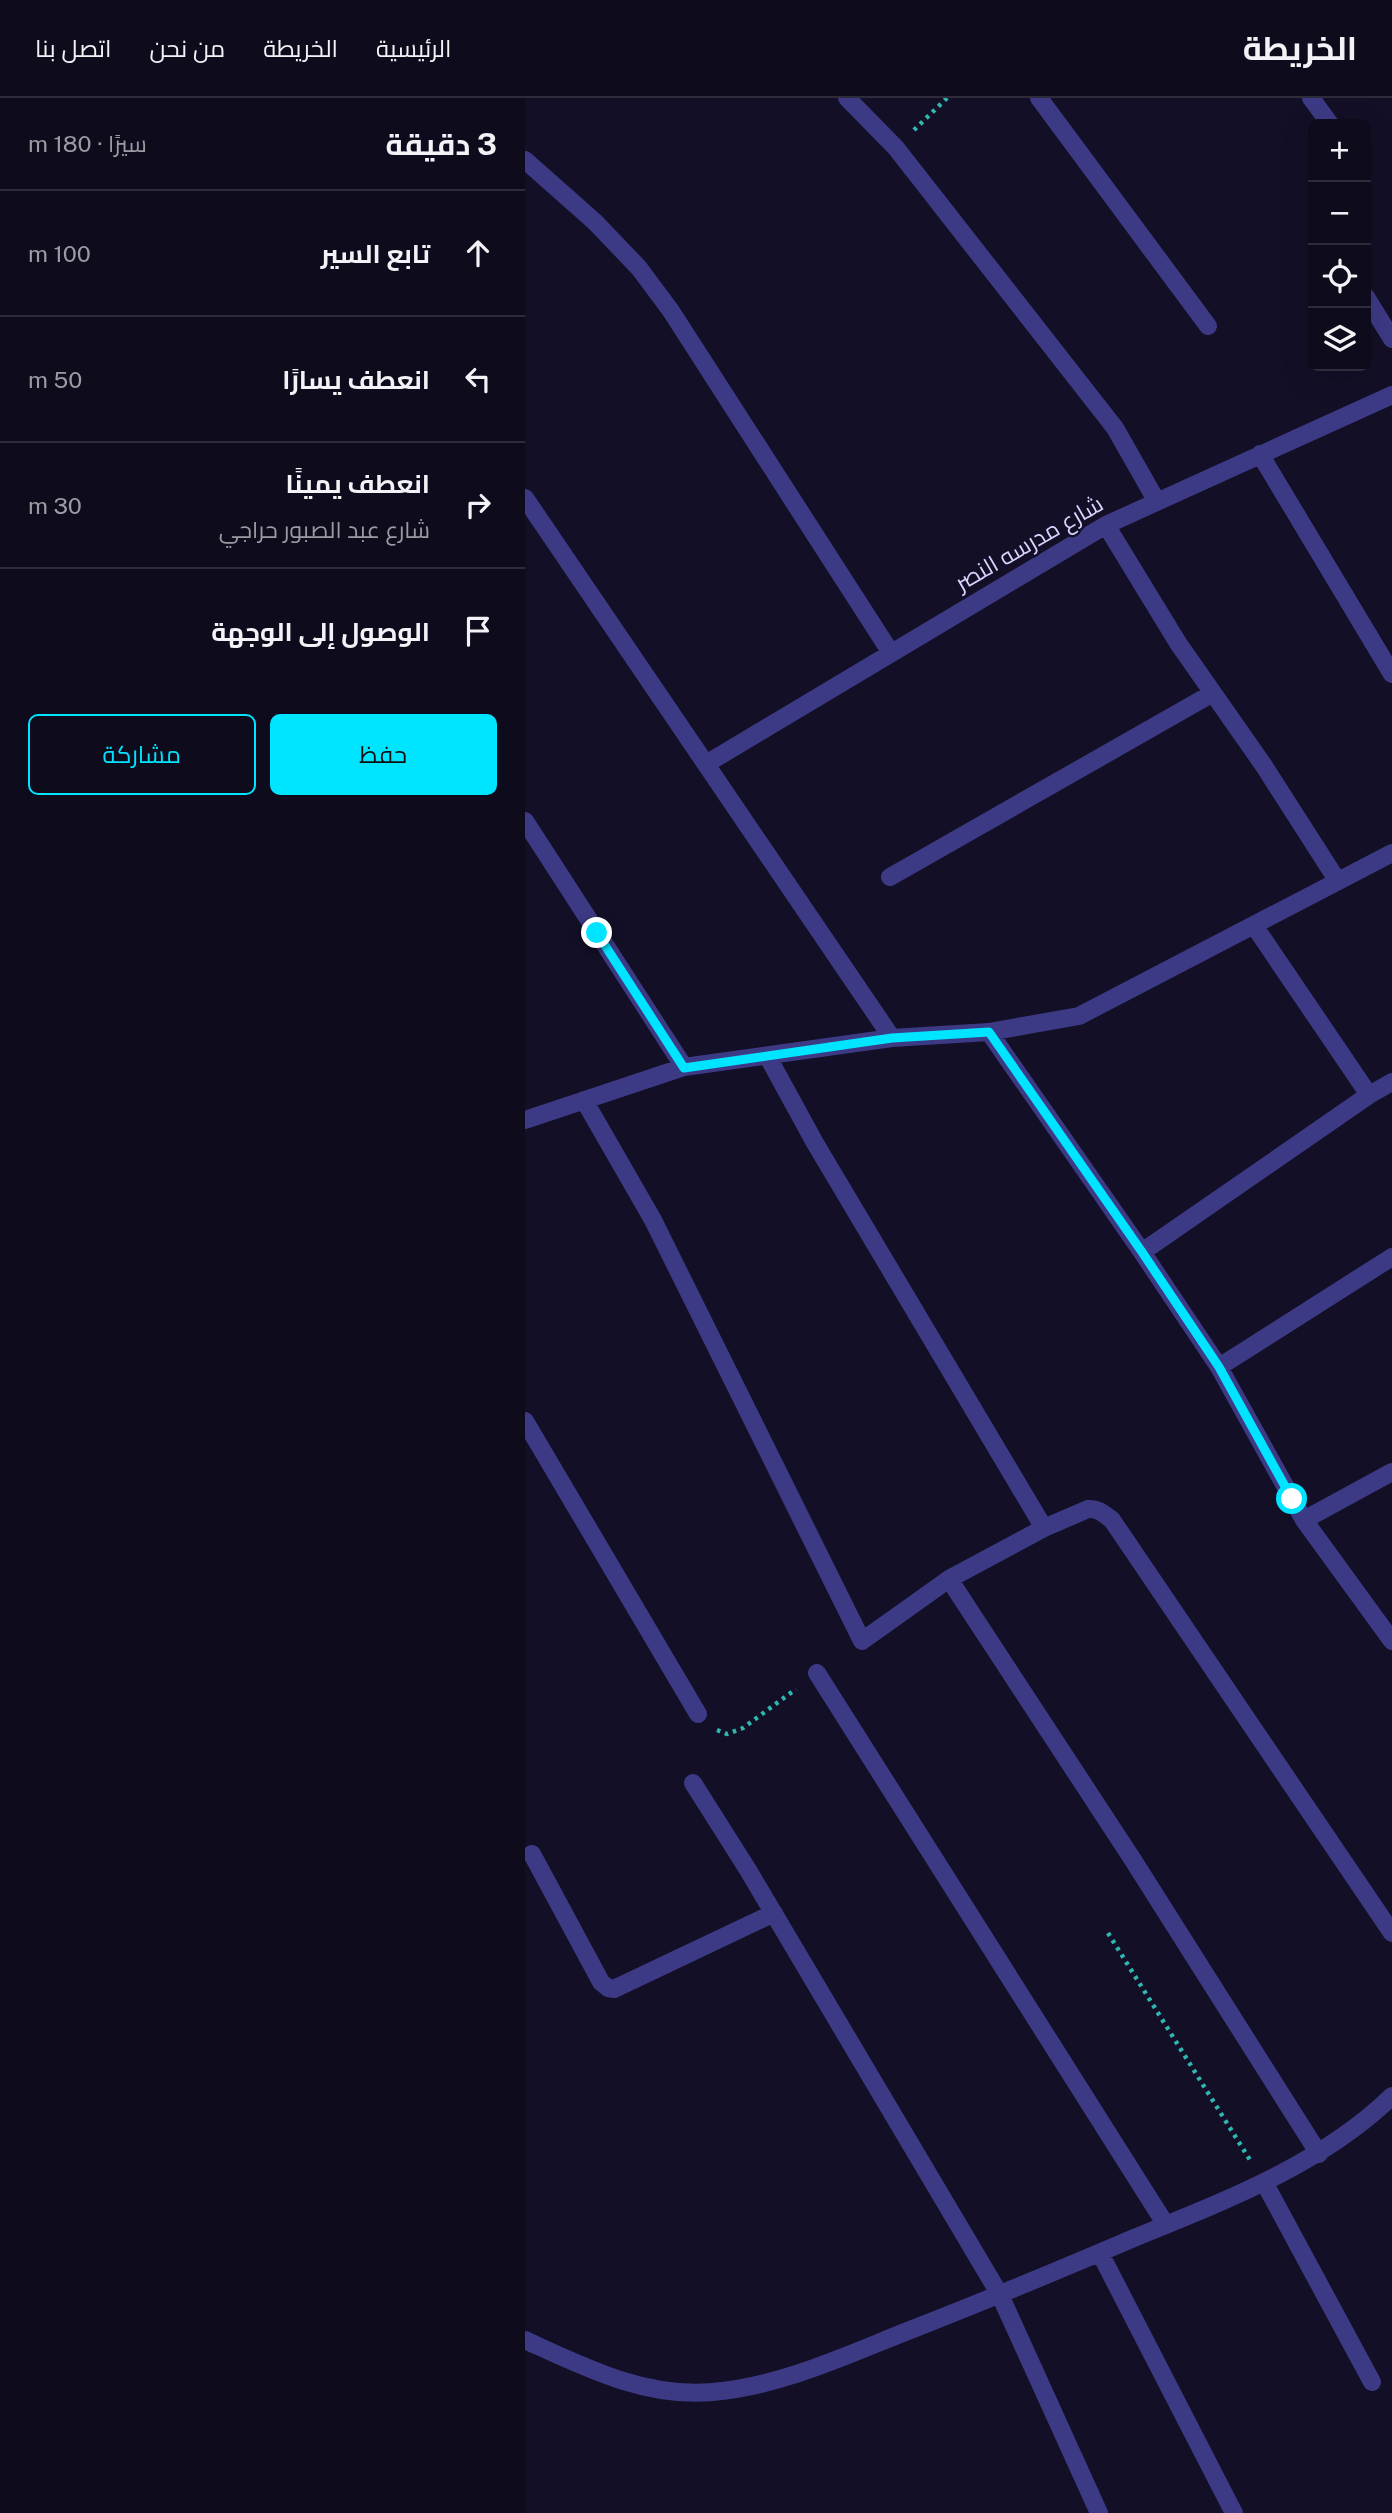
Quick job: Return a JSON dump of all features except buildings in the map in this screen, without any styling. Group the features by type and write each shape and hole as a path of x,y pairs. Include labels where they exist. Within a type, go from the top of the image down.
{"street":[{"path":"847,98 896,148 1115,428 1156,500"},
{"path":"1039,98 1208,326"},
{"path":"1311,98 1326,119"},
{"path":"525,160 595,222 639,268 671,311 891,653"},
{"path":"1371,306 1392,339"},
{"name":"شارع مدرسه النصر","path":"706,764 1106,525 1392,395"},
{"path":"1260,454 1392,674"},
{"path":"525,498 892,1038"},
{"path":"1106,525 1178,643 1264,766 1337,880"},
{"path":"890,877 1213,693"},
{"path":"525,821 684,1068"},
{"path":"525,1121 684,1068 892,1038 989,1032 1079,1016 1255,927 1337,880 1392,853"},
{"path":"1255,927 1369,1095"},
{"path":"989,1032 1219,1367 1304,1520 1392,1641"},
{"path":"768,1057 822,1154 1044,1528"},
{"path":"1142,1252 1369,1095 1392,1082"},
{"path":"584,1100 653,1220 862,1641 949,1579 1044,1528 1088,1509 1094,1508 1102,1512 1112,1520 1392,1933"},
{"path":"1219,1367 1392,1257"},
{"path":"525,1421 698,1714"},
{"path":"1304,1520 1392,1472"},
{"path":"949,1579 1133,1860 1319,2154"},
{"path":"817,1673 1167,2225"},
{"path":"693,1783 774,1913 1000,2295 1099,2513"},
{"path":"532,1854 601,1982 608,1988 614,1989 774,1913"},
{"path":"525,2340 608,2377 658,2390 710,2392 761,2385 1000,2295 1263,2182 1319,2154 1370,2117 1392,2096"},
{"path":"1263,2182 1372,2382"},
{"path":"1100,2253 1234,2513"}],"path":[{"path":"896,148 947,98"},
{"path":"698,1714 713,1728 727,1734 743,1728 817,1673"},
{"path":"1108,1933 1263,2182"}],"route":[{"path":"597,933 684,1068 892,1038 989,1032 1219,1367 1292,1499"}]}
